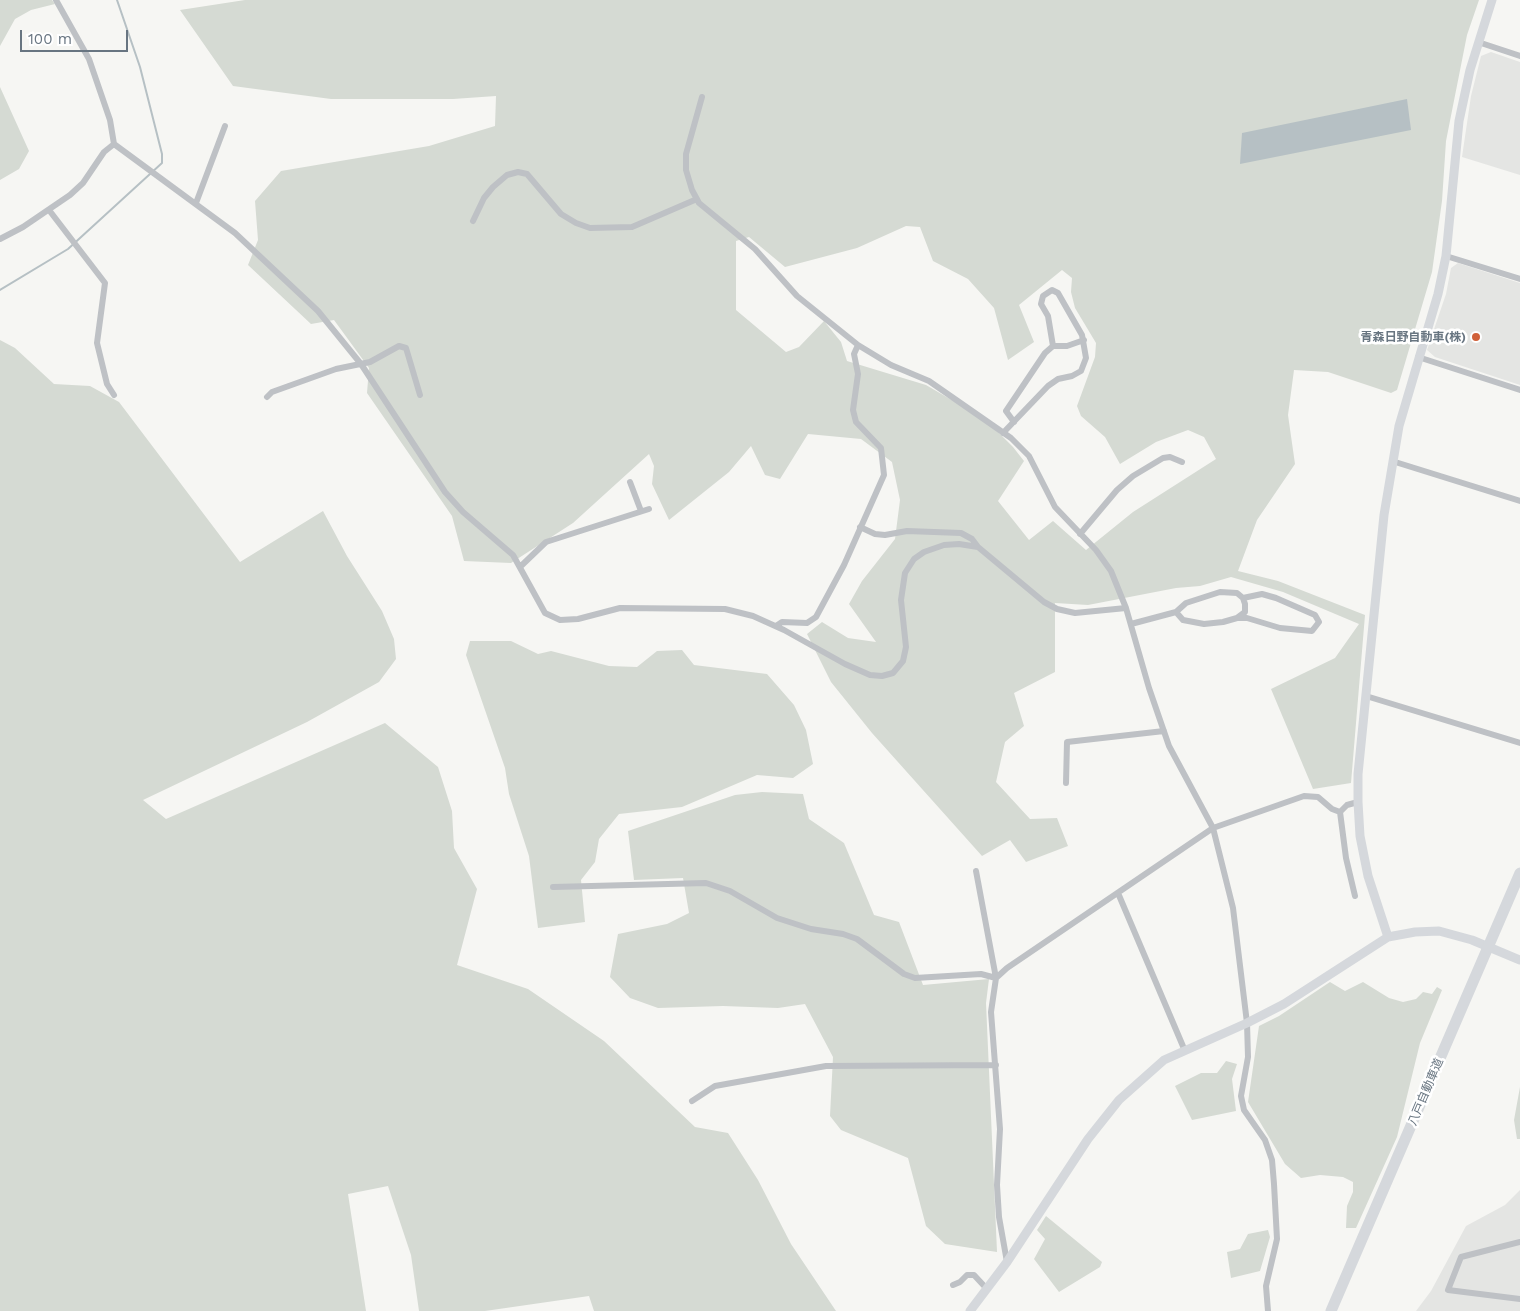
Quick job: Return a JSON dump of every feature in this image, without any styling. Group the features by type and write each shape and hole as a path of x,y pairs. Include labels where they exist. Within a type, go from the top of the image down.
{"highway":[{"name":"八戸自動車道","path":"1331,1311 1520,872"}],"street":[{"path":"56,0 81,42 91,66 110,120 114,144 235,233 318,311 361,364 444,492 463,512 504,545 521,566 537,601 545,613 560,620 578,619 620,608 725,609 753,616 776,626 845,664 870,675 882,676 893,673 903,661 901,600 905,573 914,559 924,552 944,545 958,544 978,547"},
{"path":"1388,937 1368,876 1360,836 1358,802 1358,774 1384,515 1399,426 1438,294 1446,256 1459,121 1470,70 1492,0"},
{"path":"1478,42 1520,56"},
{"path":"702,97 686,154 686,170 692,190 704,209 725,222 755,249 797,296 858,345 884,362 930,381 1003,433 1029,456 1055,507 1096,550 1111,571 1126,608 1149,688 1169,746 1213,828 1233,908 1247,1023 1248,1058 1241,1096 1244,1110 1265,1140 1272,1160 1277,1239 1266,1286 1265,1299 1268,1311"},
{"path":"196,203 225,126"},
{"path":"0,239 49,210 83,183 104,152 114,144"},
{"path":"473,221 484,198 493,187 507,175 518,172 527,174 561,214 576,223 590,228 632,227 697,199"},
{"path":"49,210 105,283 98,343 107,384 114,395"},
{"path":"1446,256 1520,279"},
{"path":"1003,433 1048,386 1058,379 1072,376 1080,371 1086,358 1084,340 1058,293 1052,290 1043,296 1041,304 1048,316 1053,346"},
{"path":"1014,422 1006,411 1045,353 1053,346 1067,346 1084,340"},
{"path":"776,626 782,622 806,623 816,618 844,565 884,475 881,448 856,422 853,410 858,374 854,354 858,345"},
{"path":"267,397 272,392 336,370 370,362 394,348 406,348 420,395"},
{"path":"1418,357 1520,390"},
{"path":"1080,534 1116,490 1134,476 1163,458 1170,457 1182,462"},
{"path":"1392,461 1520,501"},
{"path":"630,482 641,511"},
{"path":"521,566 546,542 649,509"},
{"path":"860,527 875,534 885,535 907,531 961,533 972,539 978,547 1044,602 1057,609 1074,613 1126,608"},
{"path":"1131,624 1176,612 1186,603 1220,592 1237,592 1243,598 1245,612 1237,618"},
{"path":"1176,612 1183,620 1204,624 1247,618 1280,628 1312,631 1316,629 1319,622 1315,615 1276,598 1262,594 1243,598"},
{"path":"1366,696 1520,743"},
{"path":"1066,783 1067,742 1164,731"},
{"path":"996,978 1213,828 1304,796 1318,797 1332,809 1340,812"},
{"path":"1355,896 1346,858 1340,812 1346,805 1358,802"},
{"path":"976,871 996,978 991,1012 1000,1128 996,1185 998,1217 1004,1253 1008,1262"},
{"path":"553,887 706,883 730,891 777,918 811,929 842,934 857,939 904,974 915,978 981,974 996,978"},
{"path":"1118,894 1185,1051"},
{"path":"970,1311 1008,1262 1088,1139 1119,1100 1164,1060 1247,1023 1284,1004 1388,937 1415,932 1439,931 1472,940 1520,960"},
{"path":"692,1101 715,1086 826,1066 996,1065"},
{"path":"1520,1242 1461,1257 1448,1290 1520,1299"},
{"path":"953,1285 960,1282 967,1274 974,1276 987,1289"}],"shaded area":[{"path":"0,0 52,0 55,4 31,10 15,19 0,46"},
{"path":"245,0 1479,0 1467,35 1446,141 1442,201 1432,272 1397,390 1391,393 1328,372 1294,370 1288,415 1295,464 1257,520 1238,571 1278,581 1365,615 1351,783 1313,789 1271,689 1335,658 1359,624 1283,592 1231,577 1200,586 1176,588 1088,605 1055,603 1055,672 1014,693 1024,726 1005,742 996,782 1030,819 1057,818 1068,846 1026,862 1010,840 982,856 872,733 831,682 807,634 822,622 848,638 876,642 849,604 862,581 895,539 900,500 892,462 861,439 808,434 780,479 765,475 751,446 729,472 669,520 652,484 654,466 649,454 573,523 511,563 464,561 452,516 367,393 369,368 334,320 311,324 248,265 258,240 255,201 281,171 429,146 495,126 496,96 453,99 331,99 233,86 180,10","holes":["906,226 920,227 933,261 968,279 994,308 1008,360 1034,342 1019,305 1062,270 1072,278 1071,292 1075,308 1096,343 1095,357 1077,406 1081,416 1105,437 1120,464 1156,442 1188,430 1204,437 1216,459 1133,512 1086,550 1053,521 1029,540 998,501 1024,461 986,420 926,385 847,361 841,342 824,321 799,347 786,352 736,310 736,241 749,237 785,267 857,248"]},
{"path":"1491,52 1520,62 1520,175 1462,157 1471,96 1481,56"},
{"path":"0,87 29,151 19,169 0,180"},
{"path":"1407,99 1411,130 1240,164 1242,133"},
{"name":"青森日野自動車(株)","path":"1458,263 1520,283 1520,385 1435,357 1427,350 1446,294 1451,268"},
{"path":"0,340 15,348 54,384 90,386 119,402 240,562 323,511 347,556 382,611 394,639 396,659 379,682 307,722 143,800 166,819 385,723 438,767 452,811 454,848 477,889 457,965 528,989 604,1041 695,1127 728,1133 758,1180 791,1244 836,1311 594,1311 589,1296 485,1311 419,1311 411,1255 388,1186 348,1194 366,1311 0,1311"},
{"path":"470,641 511,641 538,654 551,651 609,666 637,667 657,651 682,650 694,665 767,674 794,705 806,730 813,764 793,778 757,775 682,807 619,814 599,839 595,862 581,880 585,922 538,928 529,856 509,794 505,768 466,655"},
{"path":"762,792 803,794 809,819 844,843 874,915 899,922 923,985 989,979 986,1003 997,1252 945,1244 926,1226 908,1158 841,1130 830,1116 833,1057 805,1004 778,1008 723,1006 658,1008 630,998 610,977 618,934 667,924 689,913 683,878 634,880 628,831 735,795"},
{"path":"1330,982 1345,991 1363,982 1389,998 1403,1002 1416,999 1423,992 1432,994 1437,987 1442,990 1420,1043 1397,1137 1356,1228 1346,1228 1347,1206 1353,1192 1353,1182 1343,1177 1320,1175 1301,1178 1285,1164 1248,1102 1259,1026 1279,1016"},
{"path":"1226,1061 1237,1064 1232,1079 1236,1111 1192,1120 1175,1086 1201,1073 1217,1073"},
{"path":"1520,1087 1520,1139 1517,1139 1514,1120"},
{"path":"1520,1190 1520,1311 1416,1311 1431,1291 1466,1226 1505,1205"},
{"path":"1046,1216 1102,1262 1100,1267 1059,1292 1034,1259 1045,1239 1037,1230"},
{"path":"1268,1230 1270,1237 1260,1271 1231,1278 1227,1252 1240,1249 1248,1234"}],"waterway":[{"path":"0,290 68,249 162,163 162,154 140,67 117,0"}],"place":[{"name":"青森日野自動車(株)","path":"1476,337"}]}
